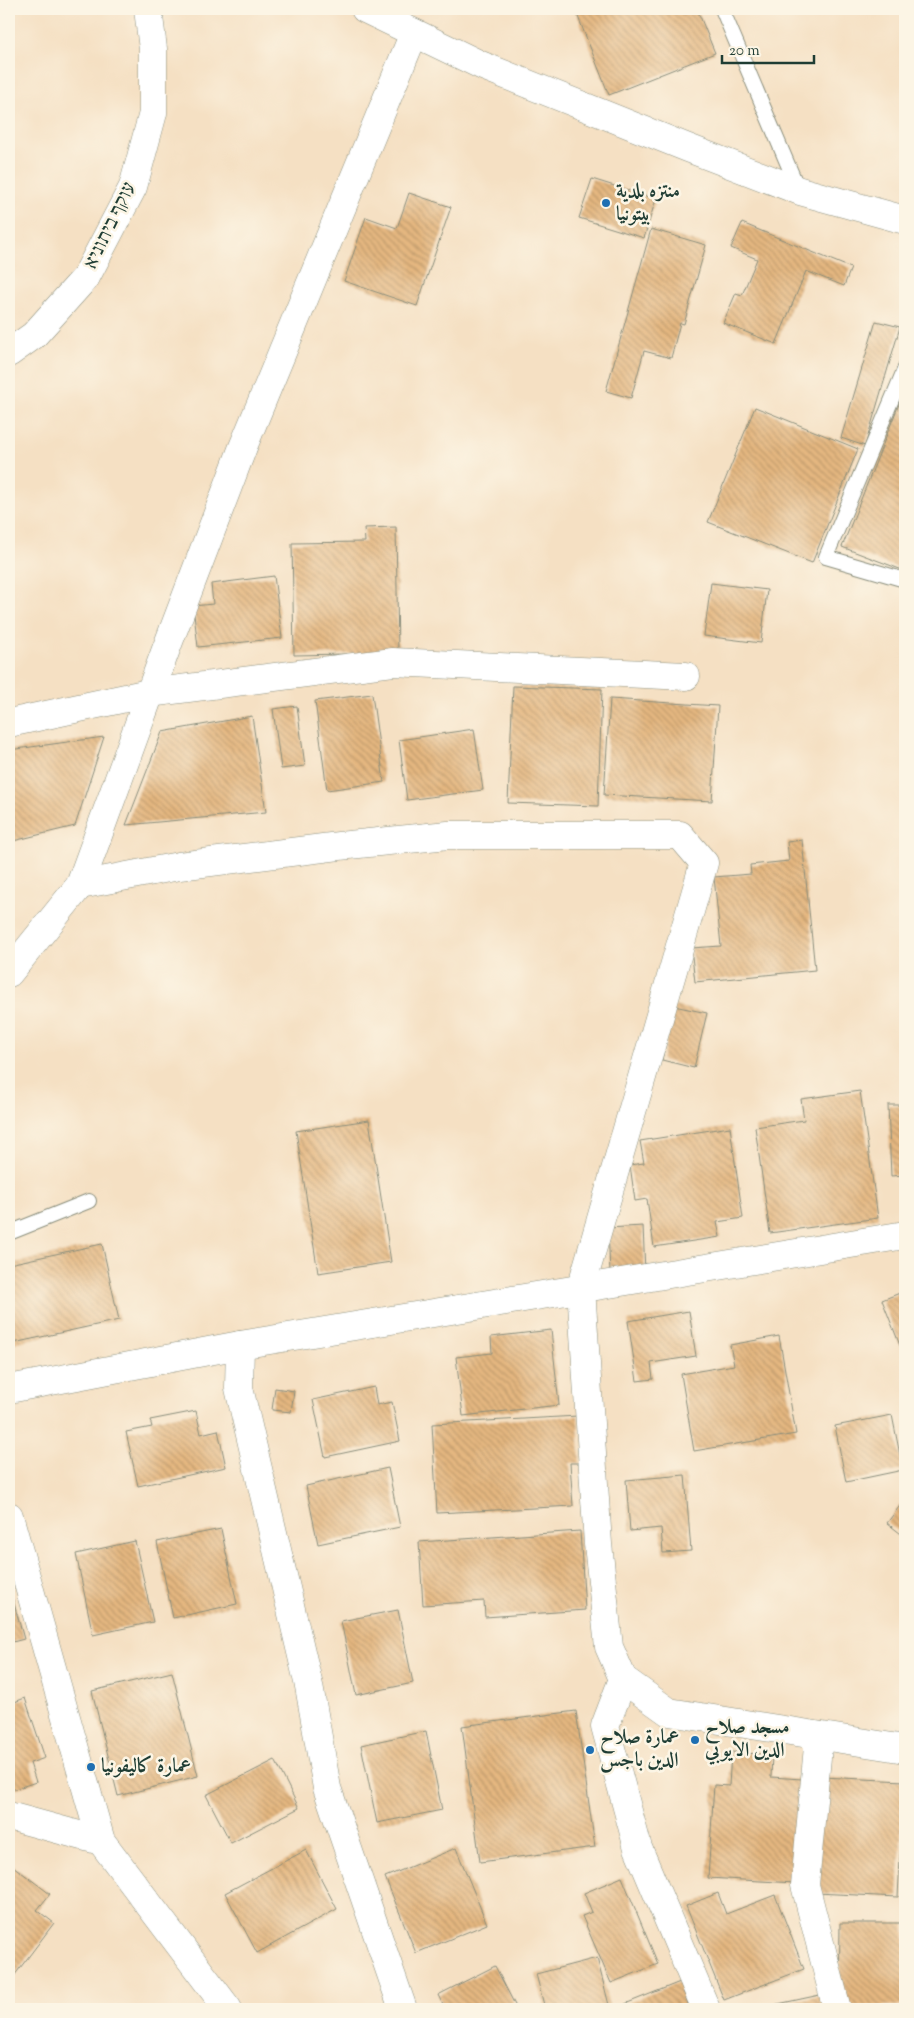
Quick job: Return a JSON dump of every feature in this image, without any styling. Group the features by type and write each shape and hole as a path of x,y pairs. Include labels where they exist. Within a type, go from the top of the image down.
{"street":[{"name":"עוקף ביתוניא","path":"9,353 34,334 86,277 133,187 153,113 153,49 148,9"},
{"path":"365,9 483,66 800,191 905,220"},
{"path":"9,973 80,885 149,693 243,447 414,33"},
{"path":"9,723 149,693 393,662 686,676"},
{"path":"80,885 179,866 339,846 448,835 680,836 704,863 581,1288 598,1544 609,1647 623,1679 669,1712 905,1749"},
{"path":"9,1389 240,1345 789,1255 905,1234"},
{"path":"240,1345 240,1388 309,1686 327,1788 403,2009"},
{"path":"9,1516 101,1840 228,2009"},
{"path":"623,1679 605,1726 638,1848 706,2009"},
{"path":"819,1736 805,1885 837,2009"},
{"path":"9,1816 101,1840"}],"lane":[{"path":"722,9 800,191"},
{"path":"905,368 826,557 905,580"},
{"path":"9,1233 89,1201"}],"building":[{"path":"575,9 697,9 715,53 609,95"},
{"path":"592,179 656,199 644,238 579,218"},
{"path":"409,193 451,207 417,306 344,281 366,217 397,228"},
{"path":"742,223 851,268 844,286 806,271 776,344 723,323 736,293 742,295 757,259 731,248"},
{"path":"651,229 706,245 684,324 680,323 671,358 644,351 631,398 606,391"},
{"path":"876,321 900,327 865,446 841,438"},
{"path":"905,389 905,571 842,547"},
{"path":"755,407 858,449 812,563 708,522"},
{"path":"396,527 398,653 294,655 292,543 365,542 364,528"},
{"path":"274,576 282,638 198,647 193,606 213,604 211,584"},
{"path":"711,583 767,590 761,643 704,636"},
{"path":"513,686 602,689 598,806 508,803"},
{"path":"372,694 384,782 327,790 315,701"},
{"path":"610,699 718,706 712,801 604,795"},
{"path":"297,706 305,766 281,769 273,709"},
{"path":"252,716 266,812 126,825 162,732"},
{"path":"474,729 483,790 407,800 399,740"},
{"path":"104,737 75,826 9,842 9,750"},
{"path":"802,840 815,970 695,982 691,948 721,946 714,877 751,874 750,865 789,861 787,842"},
{"path":"674,1006 707,1013 694,1068 662,1060"},
{"path":"860,1091 878,1218 770,1233 755,1127 804,1120 801,1099"},
{"path":"888,1105 905,1105 905,1175 891,1176"},
{"path":"369,1120 391,1262 318,1273 296,1131"},
{"path":"730,1127 743,1218 717,1222 720,1237 654,1247 647,1199 635,1201 630,1165 644,1163 640,1141"},
{"path":"643,1226 645,1272 610,1273 608,1228"},
{"path":"102,1244 119,1320 9,1344 9,1264"},
{"path":"905,1291 905,1358 882,1300"},
{"path":"689,1311 696,1356 651,1363 653,1379 637,1381 628,1321"},
{"path":"551,1330 559,1405 463,1416 456,1357 492,1353 491,1337"},
{"path":"779,1336 796,1434 694,1451 681,1374 734,1365 730,1345"},
{"path":"374,1387 377,1405 392,1402 400,1441 325,1457 313,1400"},
{"path":"275,1388 294,1391 291,1412 272,1410"},
{"path":"196,1411 201,1434 218,1430 226,1467 138,1486 126,1432 152,1427 150,1420"},
{"path":"892,1415 903,1470 846,1482 835,1426"},
{"path":"578,1416 580,1463 570,1463 573,1506 437,1513 432,1424"},
{"path":"388,1468 400,1527 318,1544 306,1486"},
{"path":"685,1475 691,1551 663,1553 661,1528 630,1531 626,1480"},
{"path":"905,1499 905,1537 887,1523"},
{"path":"221,1529 237,1604 173,1618 157,1542"},
{"path":"580,1531 585,1610 485,1617 484,1601 423,1605 419,1542"},
{"path":"135,1541 153,1622 93,1635 76,1554"},
{"path":"9,1586 24,1639 9,1643"},
{"path":"398,1610 413,1683 356,1695 341,1621"},
{"path":"172,1672 198,1776 118,1796 92,1691"},
{"path":"25,1698 45,1758 30,1763 36,1782 9,1791 9,1704"},
{"path":"576,1711 595,1847 480,1862 462,1726"},
{"path":"426,1731 442,1810 377,1823 361,1745"},
{"path":"731,1752 772,1755 771,1777 802,1779 795,1883 708,1878 714,1785 729,1786"},
{"path":"275,1760 299,1808 231,1843 206,1795"},
{"path":"822,1777 904,1781 898,1897 816,1893"},
{"path":"456,1848 487,1924 416,1953 385,1877"},
{"path":"306,1850 337,1909 257,1953 225,1893"},
{"path":"9,1863 50,1894 37,1910 54,1923 14,1976 9,1972"},
{"path":"622,1877 658,1964 611,1983 582,1916 592,1912 584,1893"},
{"path":"718,1893 726,1914 775,1895 804,1969 724,2000 686,1906"},
{"path":"840,1923 905,1923 905,2006 839,2006"},
{"path":"597,1958 610,2009 545,2009 536,1974"},
{"path":"495,1966 517,2009 445,2009 438,1995"},
{"path":"680,1982 690,2009 627,2009 625,2004"},
{"path":"829,1993 832,2009 764,2009 764,2007"}],"place":[{"name":"منتزه بلدية بيتونيا","path":"606,203"},
{"name":"مسجد صلاح الدين الايوبي","path":"695,1740"},
{"name":"عمارة صلاح الدين باجس","path":"590,1750"},
{"name":"عمارة كاليفونيا","path":"91,1767"}]}
